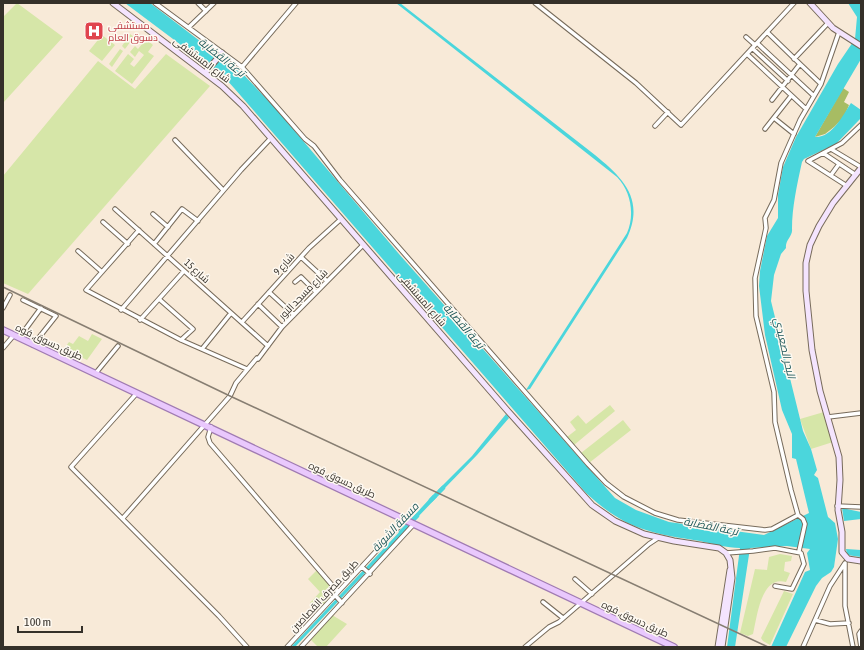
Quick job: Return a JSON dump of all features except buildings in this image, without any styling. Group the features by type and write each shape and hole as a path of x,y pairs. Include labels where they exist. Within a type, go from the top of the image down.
{"main road":[{"name":"شارع المستشفى","path":"113,3 206,71 236,99 586,499 615,521 658,538 719,548 726,553"},
{"path":"810,3 828,23 861,46"},
{"path":"206,71 221,53"},
{"path":"861,168 818,226 810,245 806,263 806,291 812,350 819,385 839,457 840,480 838,508 842,548 845,557 861,561"},
{"name":"طريق دسوق, فوه","path":"3,330 674,647"},
{"path":"718,647 730,569 730,560 726,553"},
{"path":"722,647 732,581 730,569"}],"street":[{"path":"155,3 242,67 314,146 340,180 527,395 588,464 615,490 644,509 678,520 767,530 798,515"},
{"path":"198,3 206,11"},
{"path":"189,27 214,3"},
{"path":"242,67 296,3"},
{"path":"535,3 636,83 681,125 794,3"},
{"path":"794,59 828,23"},
{"path":"767,32 821,84"},
{"path":"799,551 805,524 803,519 798,515 775,422 774,392 756,316 754,292 756,268 766,228 765,218 774,200 780,163 806,109 821,84 839,32"},
{"path":"746,37 814,96"},
{"path":"755,45 788,82"},
{"path":"747,54 806,109"},
{"path":"772,100 788,82 800,64"},
{"path":"765,129 791,96"},
{"path":"655,126 668,112"},
{"path":"774,118 794,134"},
{"path":"847,186 808,162 810,159 846,140 861,125"},
{"path":"121,310 223,190 271,138"},
{"path":"175,140 223,190"},
{"path":"831,149 861,168"},
{"path":"823,153 856,175"},
{"path":"831,175 839,164"},
{"name":"شارع 15","path":"114,209 268,346"},
{"path":"154,244 182,209 198,221"},
{"path":"153,214 168,227"},
{"name":"شارع 9","path":"242,322 301,257 341,219"},
{"path":"103,222 128,244"},
{"path":"139,230 86,290 140,320 247,370"},
{"name":"شارع مسجد النور","path":"123,518 208,426 230,396 236,383 268,346 282,327 363,245"},
{"path":"78,251 102,272"},
{"path":"301,257 327,281"},
{"path":"140,320 184,271"},
{"path":"295,282 301,277 316,292"},
{"path":"269,292 294,315"},
{"path":"3,308 10,295"},
{"path":"159,299 193,329 182,340"},
{"path":"23,300 56,316 33,345"},
{"path":"258,304 282,327"},
{"path":"3,348 16,337 41,308"},
{"path":"202,349 231,313"},
{"path":"95,374 118,346"},
{"path":"137,393 71,467 219,616 247,647"},
{"path":"828,416 861,413"},
{"path":"208,426 208,437 210,443 338,592"},
{"path":"838,508 861,507"},
{"name":"طريق مصرف القصاصين","path":"287,647 405,520"},
{"path":"301,647 370,574 414,524"},
{"path":"525,647 563,618 658,538"},
{"path":"726,553 741,551 748,552 775,548 799,551 803,555 804,564 792,588 789,590 775,586"},
{"path":"845,557 845,606 852,647"},
{"path":"803,647 830,586 845,563"},
{"path":"362,567 370,574"},
{"path":"575,579 592,594"},
{"path":"335,595 342,603"},
{"path":"543,602 563,618"},
{"path":"815,620 830,624 849,623"},
{"path":"861,631 859,634 861,647"}],"green space":[{"path":"17,3 63,37 3,103 3,17"},
{"path":"130,34 134,37 125,49 122,46"},
{"path":"102,35 115,45 102,61 89,51"},
{"path":"146,39 153,45 148,52 154,56 132,84 115,71 128,54 134,59 130,64 134,67 144,55 139,51 135,57 130,52 135,46 138,49"},
{"path":"120,49 123,51 112,67 109,64"},
{"path":"166,54 210,86 28,294 3,283 3,176 98,61 135,89"},
{"path":"843,88 849,92 844,102 849,105 844,117 825,134 815,137"},
{"path":"92,334 102,339 87,360 64,349 69,342 73,344 79,336 88,341"},
{"path":"610,405 615,411 574,445 567,437 576,430 570,422 578,415 586,424"},
{"path":"824,412 833,442 811,449 800,419"},
{"path":"623,420 631,430 589,463 581,453"},
{"path":"780,554 792,556 791,561 785,562 784,571 790,573 786,582 778,582 771,585 766,591 759,608 753,634 748,636 740,633 755,569 767,570 769,557"},
{"path":"317,570 336,592 317,611 310,603 320,592 308,579"},
{"path":"784,591 793,594 770,645 761,638"},
{"path":"332,615 347,624 326,647 318,647 310,639"}],"water":[{"path":"125,3 150,3 242,73 277,110 399,254 615,498 636,510 669,522 764,535 809,513 796,459 792,458 792,434 782,410 765,335 759,286 760,271 767,236 778,218 778,195 783,167 796,137 838,64 855,39 857,17 848,3 861,3 861,59 815,137 827,134 832,130 851,103 861,110 861,118 836,144 804,159 802,162 794,204 792,231 786,248 781,254 774,275 771,301 803,431 811,449 817,470 814,475 818,478 828,517 835,523 838,539 834,567 831,572 822,578 816,586 786,647 771,647 805,572 810,570 807,553 810,549 787,546 750,548 735,647 727,647 740,548 725,547 638,528 613,515 586,493 225,78"},
{"path":"396,3 400,3 595,155 622,181 628,190 632,201 634,212 627,238 530,389 526,390 627,233 631,219 631,211 626,189 617,177"},
{"path":"506,414 509,418 477,455 441,492 438,490 472,456"},
{"path":"433,495 437,497 415,520 412,518"},
{"path":"842,508 861,512 861,519 844,521"},
{"path":"404,527 407,529 295,647 291,647"},
{"path":"846,549 861,550 861,557 847,555"}],"waterway":[{"name":"مسقة الشونة","path":"431,500 443,488"},
{"name":"مسقة الشونة","path":"401,532 417,516"}],"railway":[{"path":"3,287 230,396 768,647"}],"place":[{"name":"مستشفى دسوق العام","path":"94,31"}],"water label":[{"name":"ترعة القضابة","path":"222,57"},
{"name":"ترعة القضابة","path":"464,326"},
{"name":"البحر الصعيدي","path":"785,348"},
{"name":"ترعة القضابة","path":"711,526"}]}
